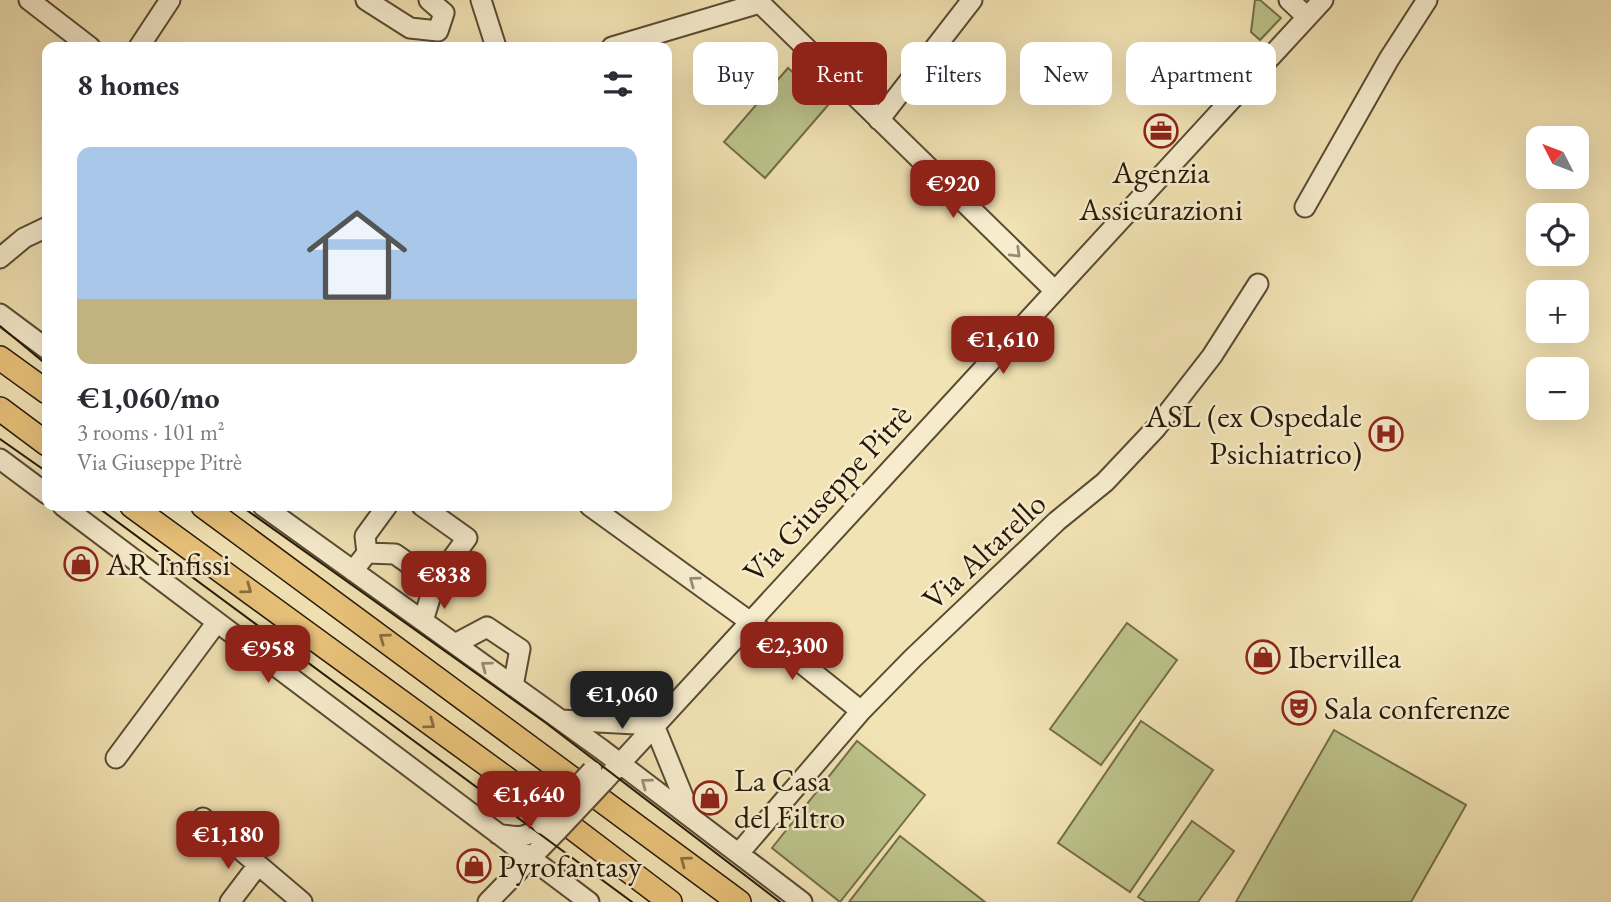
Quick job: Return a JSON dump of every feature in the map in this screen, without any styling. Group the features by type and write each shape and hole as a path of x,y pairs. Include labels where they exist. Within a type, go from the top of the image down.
{"main road":[{"path":"0,358 42,388"},
{"path":"0,409 42,440"},
{"path":"139,511 533,798 670,902"},
{"path":"210,511 740,902"}],"street":[{"path":"29,0 84,42"},
{"path":"142,42 170,0"},
{"path":"366,0 410,28 438,31 444,13 429,0"},
{"path":"481,0 494,42"},
{"path":"878,120 972,0"},
{"path":"1289,0 1307,17"},
{"name":"Via Giuseppe Pitrè","path":"488,902 530,858 549,828 598,776 620,763 1323,0"},
{"path":"1305,207 1389,59 1427,0"},
{"path":"629,42 760,3 1055,291"},
{"path":"0,258 24,238 42,229"},
{"name":"Via Altarello","path":"739,853 861,711 1047,530 1105,482 1156,428 1212,356 1258,284"},
{"path":"0,314 42,345"},
{"path":"0,459 42,490"},
{"path":"70,511 589,902"},
{"path":"270,511 601,749 802,902"},
{"path":"354,571 367,553 365,536 383,511"},
{"path":"423,621 435,582 467,538 429,511"},
{"path":"597,511 749,621 861,711"},
{"path":"367,553 395,554 435,582"},
{"path":"116,758 218,622"},
{"path":"455,644 487,627 520,649 513,685"},
{"path":"561,720 654,726 692,817"},
{"name":"Via Giuseppe Pitrè","path":"598,776 601,749"},
{"path":"203,818 302,902"},
{"name":"Via Giuseppe Pitrè","path":"497,833 514,837 528,836 549,828"},
{"path":"230,902 258,866"}],"green space":[{"path":"1255,0 1260,0 1281,18 1260,40 1251,32"},
{"path":"788,68 792,72 792,105 828,105 765,178 724,142 756,105 778,105 778,80"},
{"path":"1127,623 1177,660 1101,765 1050,729"},
{"path":"1141,721 1213,770 1130,892 1058,843"},
{"path":"1334,730 1466,805 1411,902 1236,902"},
{"path":"857,741 925,795 840,902 772,848"},
{"path":"1192,821 1234,851 1198,902 1146,902 1138,897"},
{"path":"900,836 985,902 849,902"}],"tram line":[{"path":"0,326 42,361"},
{"path":"0,439 42,468"},
{"path":"103,511 632,902"},
{"path":"248,511 546,723 780,902"}],"place":[{"name":"Agenzia Assicurazioni","path":"1161,131"},
{"name":"ASL (ex Ospedale Psichiatrico)","path":"1386,434"},
{"name":"AR Infissi","path":"81,564"},
{"name":"Ibervillea","path":"1263,657"},
{"name":"Sala conferenze","path":"1299,708"},
{"name":"La Casa del Filtro","path":"710,798"},
{"name":"Pyrofantasy","path":"474,866"}]}
